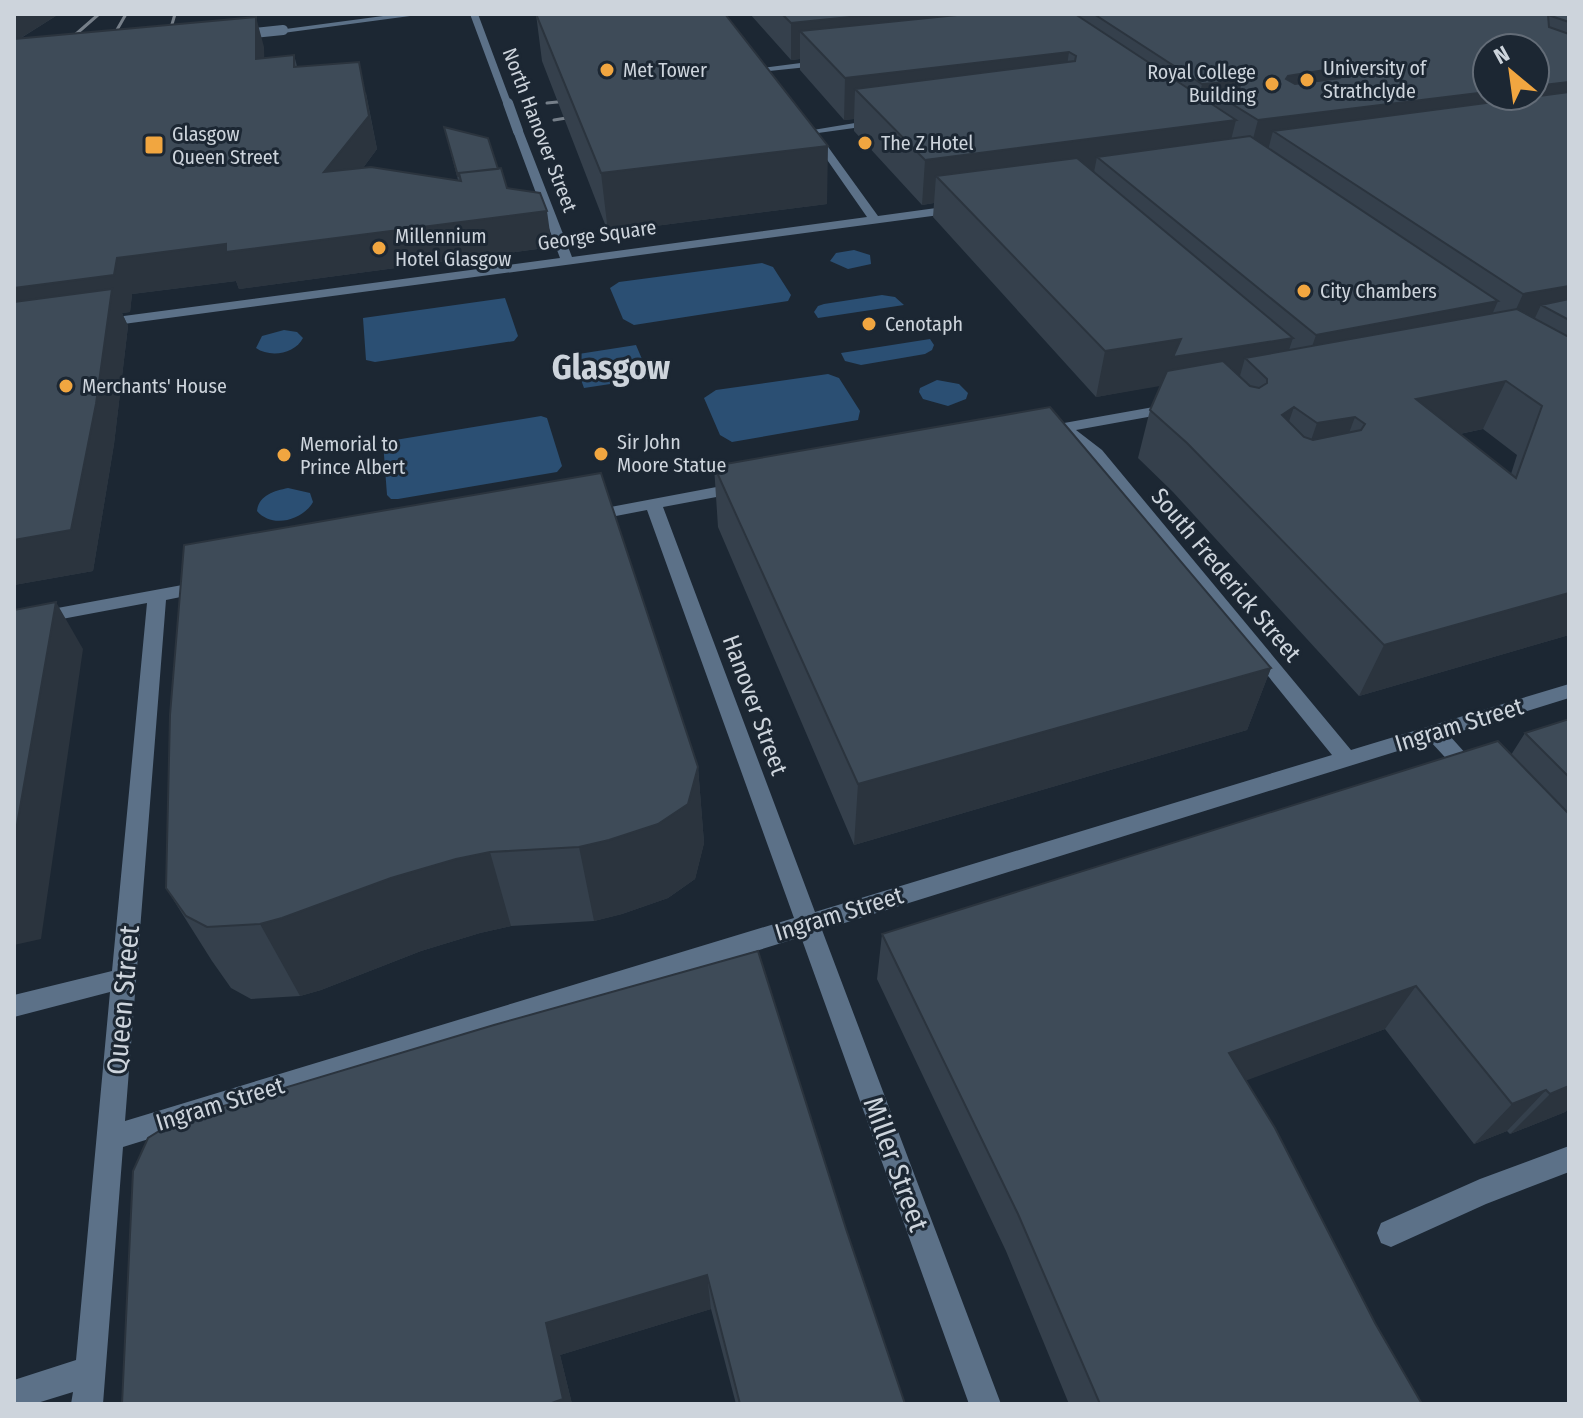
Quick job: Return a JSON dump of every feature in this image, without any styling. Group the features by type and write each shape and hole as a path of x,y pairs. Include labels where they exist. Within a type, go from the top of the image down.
{"street":[{"path":"315,14 362,21"},
{"path":"222,37 421,14"},
{"name":"North Hanover Street","path":"474,14 567,261"},
{"path":"751,58 769,80"},
{"path":"760,69 837,61"},
{"path":"804,121 875,220"},
{"path":"812,131 887,121"},
{"path":"526,194 542,192"},
{"name":"George Square","path":"91,324 967,208"},
{"path":"1023,434 1185,407"},
{"name":"South Frederick Street","path":"1062,427 1096,453 1348,760"},
{"path":"578,518 762,483"},
{"name":"Hanover Street","path":"653,504 807,924"},
{"path":"14,622 230,582"},
{"name":"Queen Street","path":"87,1404 157,596"},
{"name":"Ingram Street","path":"110,1138 1569,691"},
{"path":"1434,733 1486,789"},
{"name":"Miller Street","path":"807,924 985,1404"},
{"path":"14,1006 125,978"},
{"path":"1391,1233 1480,1193 1569,1159"},
{"path":"14,1395 89,1371"}],"shaded area":[{"path":"854,250 870,255 871,264 848,269 830,261 836,253"},
{"path":"762,263 773,267 791,295 788,301 634,325 623,319 610,288 619,282"},
{"path":"882,295 895,297 904,305 818,318 814,312 824,304"},
{"path":"505,298 518,336 514,341 375,362 366,360 363,318"},
{"path":"284,330 297,332 303,338 294,348 282,353 268,353 256,348 262,336"},
{"path":"930,339 934,345 925,354 861,365 845,361 841,353"},
{"path":"636,345 650,378 584,388 572,355"},
{"path":"828,374 839,378 860,411 858,420 732,442 720,435 704,398 716,390"},
{"path":"937,380 959,384 968,393 966,399 948,406 923,399 920,388"},
{"path":"541,416 547,418 562,466 557,472 398,499 387,495 383,442"},
{"path":"288,488 310,493 313,502 302,514 279,521 263,517 257,511 264,497"}],"building":[{"path":"536,14 725,14 828,146 601,173"},
{"path":"782,14 879,14 791,23"},
{"path":"967,14 1075,14 1236,120 925,160 855,89 1075,61 1076,56 1069,52 845,78 800,31"},
{"path":"1094,14 1569,14 1569,22 1548,15 1549,27 1569,34 1569,82 1551,84 1551,32 1471,32 1471,94 1258,120 1216,94 1239,90 1241,81 1202,84","holes":["1337,68 1344,72 1340,78 1295,84 1286,79 1288,76"]},
{"name":"Glasgow Queen Street","path":"256,17 256,59 294,55 294,67 359,62 369,116 324,172 371,167 461,181 459,173 501,168 507,188 540,193 547,211 226,252 226,244 117,258 114,275 14,288 14,39"},
{"path":"1569,92 1569,286 1523,294 1273,131 1471,105 1471,112 1551,112 1551,94"},
{"path":"444,127 488,138 498,169 459,173 458,176"},
{"path":"1250,136 1498,301 1316,335 1097,157"},
{"path":"1077,158 1293,338 1173,357 1181,339 1105,351 936,176"},
{"path":"112,289 96,404 71,530 14,540 14,302"},
{"path":"1569,299 1569,320 1541,305"},
{"path":"1517,309 1569,337 1569,593 1384,645 1187,443 1150,410 1167,371 1223,361 1250,386 1259,388 1267,383 1267,379 1245,358","holes":["1506,381 1542,406 1516,478 1416,399","1294,407 1317,423 1355,417 1365,424 1361,430 1313,440 1304,437 1282,415"]},
{"path":"1050,407 1271,668 858,784 714,466"},
{"path":"601,473 698,767 688,804 658,824 609,840 579,847 490,852 456,859 391,878 260,924 207,927 186,916 166,888 170,715 184,545"},
{"path":"56,602 14,842 14,610"},
{"path":"1569,719 1569,777 1525,733"},
{"path":"1498,741 1569,814 1569,1086 1550,1094 1546,1090 1512,1104 1416,986 1229,1053 1275,1128 1375,1323 1422,1404 1100,1404 1018,1214 882,934"},
{"path":"758,951 905,1404 740,1404 707,1275 546,1323 563,1399 549,1404 122,1404 133,1171 148,1138 177,1120 494,1025"}],"railway":[{"path":"60,48 99,14"},
{"path":"106,49 126,14"},
{"path":"166,45 175,14"},
{"path":"547,103 578,100"},
{"path":"554,120 585,115"}],"place":[{"name":"Met Tower","path":"607,70"},
{"name":"University of Strathclyde","path":"1307,80"},
{"name":"Royal College Building","path":"1272,84"},
{"name":"The Z Hotel","path":"865,143"},
{"name":"Glasgow Queen Street","path":"154,145"},
{"name":"Millennium Hotel Glasgow","path":"379,248"},
{"name":"City Chambers","path":"1304,291"},
{"name":"Cenotaph","path":"869,324"},
{"name":"Merchants' House","path":"66,386"},
{"name":"Sir John Moore Statue","path":"601,454"},
{"name":"Memorial to Prince Albert","path":"284,455"}],"district":[{"name":"Glasgow","path":"611,367"}]}
